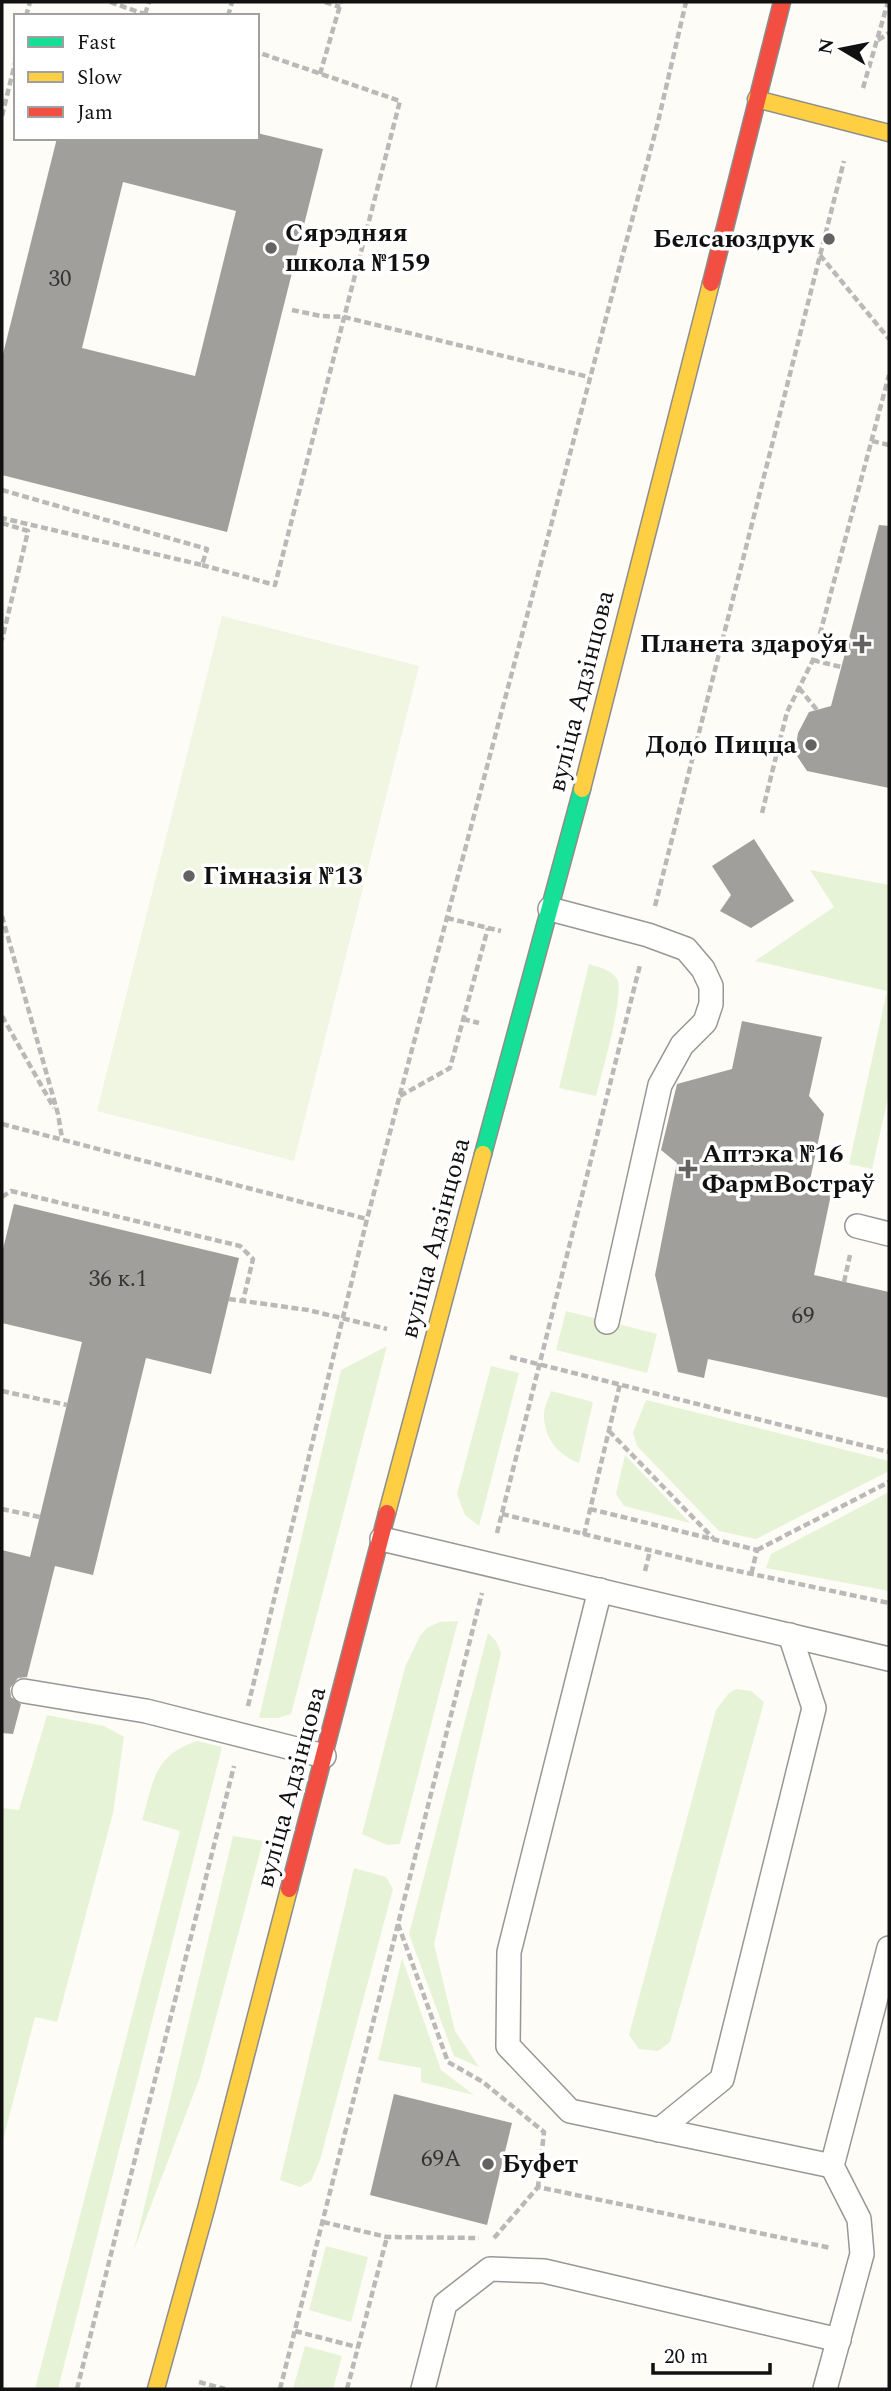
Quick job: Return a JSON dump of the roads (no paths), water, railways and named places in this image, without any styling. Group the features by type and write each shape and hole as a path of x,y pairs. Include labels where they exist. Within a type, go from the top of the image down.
{"main road":[{"name":"вуліца Адзінцова","path":"156,2389 382,1539 437,1321 550,909 782,2"},
{"path":"756,99 889,133"}],"lane":[{"path":"550,909 648,935 686,949 703,969 711,986 712,1004 705,1022 682,1045 660,1085 607,1322"},
{"path":"857,1226 889,1234"},
{"path":"382,1539 889,1659"},
{"path":"600,1590 509,1952 508,2046 570,2111 832,2166"},
{"path":"659,2130 722,2079 814,1708 790,1635"},
{"path":"24,1691 146,1711 324,1756"},
{"path":"825,2389 862,2254 859,2219 832,2166 889,1948"},
{"path":"423,2389 445,2304 490,2269 544,2271 839,2340"}],"place":[{"name":"Белсаюздрук","path":"829,239"},
{"name":"Сярэдняя школа №159","path":"271,248"},
{"name":"Планета здароўя","path":"862,644"},
{"name":"Додо Пицца","path":"811,745"},
{"name":"Гімназія №13","path":"189,876"},
{"name":"Аптэка №16 ФармВостраў","path":"688,1169"},
{"name":"Буфет","path":"488,2164"}]}
